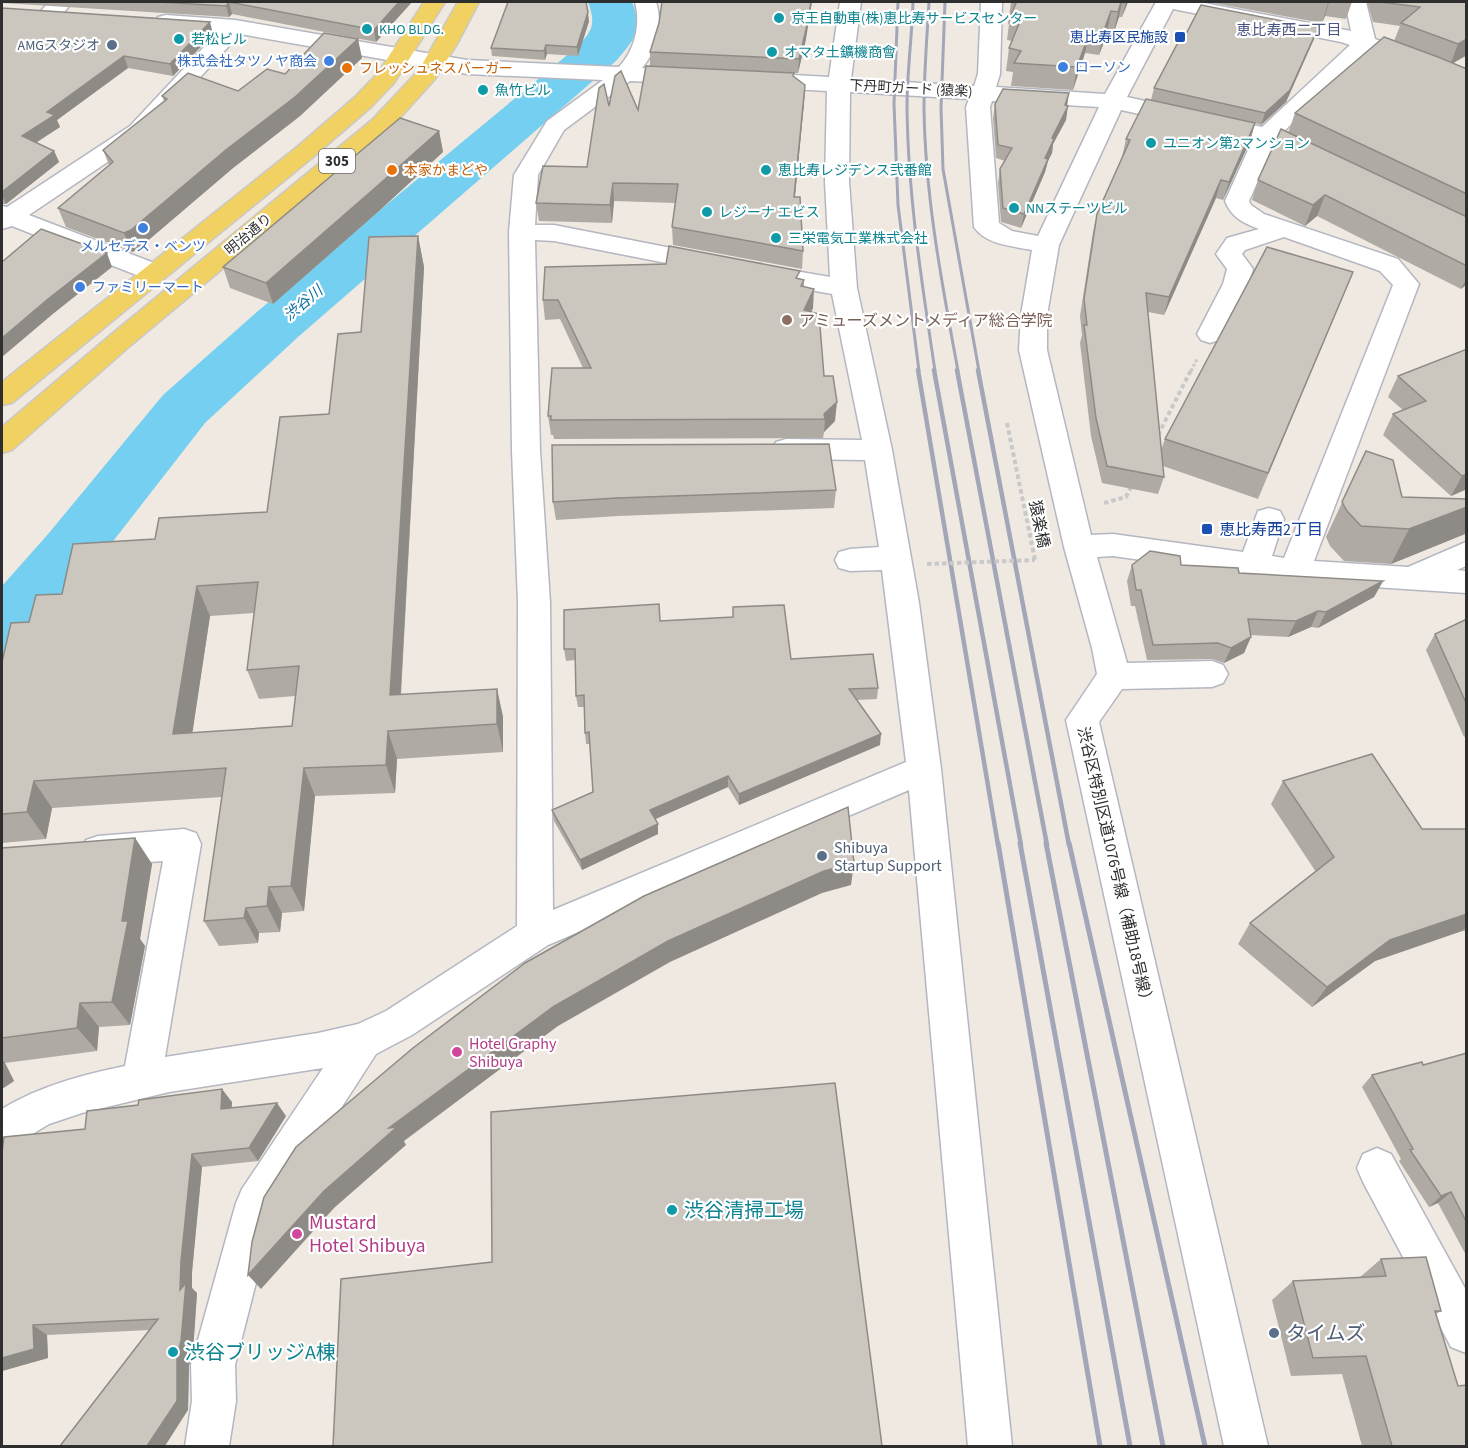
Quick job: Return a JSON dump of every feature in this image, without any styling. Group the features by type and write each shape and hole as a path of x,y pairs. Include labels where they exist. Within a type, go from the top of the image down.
{"main road":[{"name":"明治通り","path":"2,396 335,127 378,86 401,56 434,2"},
{"name":"明治通り","path":"2,443 175,294 367,135 420,84 435,62 468,2"}],"street":[{"path":"535,934 542,572 538,451 522,232 526,175 555,126 640,57 650,18 646,2"},
{"path":"850,2 839,85 837,182 844,288 878,450 911,561 924,769 990,1446"},
{"path":"991,2 989,74 978,107 987,226 1005,237 1046,245"},
{"path":"1212,674 1111,662 1079,546 1033,350 1034,315 1046,245 1113,101 1167,2 1346,36 1467,81"},
{"path":"1356,2 1365,43"},
{"path":"25,12 55,8 81,15"},
{"name":"下丹町ガード (猿楽)","path":"147,20 235,27 467,67 983,92 1113,101 1267,135 1340,170"},
{"path":"4,216 138,131 235,27"},
{"path":"1297,571 1299,558 1309,531 1406,284 1389,265 1255,219 1240,209 1237,201 1267,135 1365,43"},
{"path":"4,216 153,272"},
{"path":"1210,334 1236,284 1240,269 1229,254 1236,244 1284,229"},
{"path":"522,232 554,233 844,288"},
{"path":"761,449 878,450"},
{"path":"1253,566 1269,519"},
{"path":"1079,546 1113,545 1297,571 1467,582"},
{"path":"1409,579 1467,553"},
{"path":"850,560 911,561"},
{"name":"渋谷区特別区道1076号線（補助18号線）","path":"1111,662 1082,720 1246,1446"},
{"path":"2,1130 38,1109 63,1098 142,1080 318,1051 363,1041 399,1023 535,934 924,769"},
{"path":"70,854 184,844 142,1080"},
{"path":"207,1446 213,1401 213,1365 256,1203 363,1041"},
{"path":"1377,1168 1467,1332"}],"path":[{"path":"1156,439 1210,334"},
{"name":"猿楽橋","path":"911,561 1035,560 1007,423"},
{"path":"1097,505 1126,497 1134,481"}],"building":[{"path":"158,2 229,2 226,6"},
{"path":"229,2 399,2 374,30"},
{"path":"508,2 586,2 588,12 577,47 546,45 544,51 491,48"},
{"path":"662,2 811,2 799,59 650,52 659,23"},
{"path":"1011,2 1121,2 1118,12 1111,11 1103,33 1090,31 1077,67 1014,63 1021,51 1009,48 1021,19 1010,18 1016,3"},
{"path":"1380,2 1467,2 1467,39 1458,44 1401,23 1420,7"},
{"path":"1201,5 1318,28 1290,90 1265,113 1154,88 1183,33 1186,34"},
{"path":"2,8 210,22 170,64 124,56 47,112 55,115 22,136 54,151 2,192"},
{"path":"324,33 358,39 295,97 227,149 131,230 124,233 58,208 113,162 103,150 167,99 162,96 188,73 238,91 267,69 285,74"},
{"path":"1384,37 1467,69 1467,194 1295,113"},
{"path":"646,66 794,73 793,76 805,85 794,197 800,197 803,251 672,227 678,184 613,183 610,205 536,203 543,166 587,167 599,88 604,84 609,106 615,76 621,71 638,110"},
{"path":"1003,89 1069,93 1065,105 1068,106 1052,138 1054,139 1045,158 1048,159 1024,214 1003,208 1000,169 1012,148 998,145 995,104"},
{"path":"1146,99 1255,123 1229,182 1221,180 1169,297 1146,293 1164,477 1107,466 1096,418 1084,325 1087,325 1084,299 1097,214 1130,140 1126,139"},
{"path":"400,118 439,131 266,283 223,267"},
{"path":"1281,129 1467,217 1467,266 1325,195 1313,205 1258,180"},
{"path":"41,229 107,253 2,338 2,262"},
{"path":"418,236 390,695 497,689 497,724 388,731 386,765 304,768 291,886 269,887 267,906 246,908 244,918 204,921 226,768 34,781 27,812 2,814 2,662 11,623 29,622 36,595 62,594 73,544 155,539 159,518 267,512 280,417 329,414 338,334 361,332 369,237","holes":["258,582 247,670 299,666 292,726 173,734 197,586"]},
{"path":"669,246 800,271 796,278 804,280 801,286 814,289 804,310 819,314 824,376 833,376 837,402 824,414 825,419 551,420 551,416 548,416 552,368 591,368 558,300 543,300 545,267 666,264"},
{"path":"1267,247 1353,272 1268,473 1165,439"},
{"path":"1467,349 1467,474 1462,476 1393,414 1426,401 1398,376"},
{"path":"829,444 836,490 553,502 552,445"},
{"path":"1366,451 1393,460 1402,497 1467,499 1467,507 1409,529 1361,526 1342,502"},
{"path":"1150,551 1180,556 1181,565 1238,568 1239,573 1383,581 1326,612 1318,611 1296,621 1248,619 1251,637 1231,648 1218,643 1153,645 1141,590 1136,590 1132,565"},
{"path":"659,604 660,621 733,617 733,607 784,605 791,659 873,654 878,688 849,689 881,734 739,794 728,776 650,810 658,824 580,860 552,810 593,792 589,732 585,733 584,695 576,696 575,649 564,649 564,610"},
{"path":"1467,619 1467,705 1435,634"},
{"path":"1372,754 1422,829 1467,829 1467,914 1390,940 1327,987 1250,923 1334,857 1283,781"},
{"path":"848,807 854,863 824,871 668,941 553,1007 389,1128 397,1127 324,1191 248,1275 252,1242 264,1197 296,1147 413,1048 525,963 644,896"},
{"path":"135,838 122,921 128,921 112,1002 80,1003 77,1028 2,1038 2,848"},
{"path":"1467,1053 1467,1223 1451,1192 1441,1196 1410,1150 1413,1149 1372,1075"},
{"name":"渋谷清掃工場","path":"835,1083 882,1446 333,1446 341,1279 492,1262 491,1112"},
{"path":"222,1089 221,1109 277,1103 249,1148 192,1154 181,1261 180,1290 186,1283 181,1341 177,1356 177,1401 147,1446 60,1446 158,1319 33,1325 34,1349 2,1358 2,1152 4,1137 85,1129 87,1111 138,1105 139,1100"},
{"path":"1426,1257 1441,1311 1435,1311 1458,1386 1467,1385 1467,1446 1392,1446 1366,1356 1313,1358 1293,1281 1386,1276 1381,1259"}],"waterway":[{"name":"渋谷川","path":"2,630 71,550 184,409 278,324 594,57 614,32 615,19 610,2"}],"railway":[{"path":"898,2 894,104 898,205 919,371"},
{"path":"913,2 907,94 910,174 916,240 935,371"},
{"path":"929,2 924,108 927,174 935,240 958,371"},
{"path":"945,2 941,108 943,169 979,371"},
{"path":"918,370 998,845"},
{"path":"934,370 1021,845"},
{"path":"957,370 1047,845"},
{"path":"978,370 1069,845"},
{"path":"998,843 1100,1446"},
{"path":"1020,843 1130,1446"},
{"path":"1046,843 1163,1446"},
{"path":"1069,843 1205,1446"}],"place":[{"name":"京王自動車(株)恵比寿サービスセンター","path":"779,18"},
{"name":"KHO BLDG.","path":"367,29"},
{"name":"恵比寿区民施設","path":"1180,37"},
{"name":"若松ビル","path":"179,39"},
{"name":"AMGスタジオ","path":"112,45"},
{"name":"オマタ土鑛機商會","path":"772,52"},
{"name":"株式会社タツノヤ商会","path":"329,61"},
{"name":"ローソン","path":"1063,67"},
{"name":"フレッシュネスバーガー","path":"347,68"},
{"name":"魚竹ビル","path":"483,90"},
{"name":"ユニオン第2マンション","path":"1151,143"},
{"name":"本家かまどや","path":"392,170"},
{"name":"恵比寿レジデンス弐番館","path":"766,170"},
{"name":"NNステーツビル","path":"1014,208"},
{"name":"レジーナ エビス","path":"707,212"},
{"name":"メルセデス・ベンツ","path":"143,228"},
{"name":"三栄電気工業株式会社","path":"776,238"},
{"name":"ファミリーマート","path":"80,287"},
{"name":"アミューズメントメディア総合学院","path":"787,320"},
{"name":"恵比寿西2丁目","path":"1207,529"},
{"name":"Shibuya Startup Support","path":"822,856"},
{"name":"Hotel Graphy Shibuya","path":"457,1052"},
{"name":"渋谷清掃工場","path":"672,1210"},
{"name":"Mustard Hotel Shibuya","path":"297,1234"},
{"name":"タイムズ","path":"1274,1333"},
{"name":"渋谷ブリッジA棟","path":"173,1352"}],"district":[{"name":"恵比寿西二丁目","path":"1289,30"}]}
